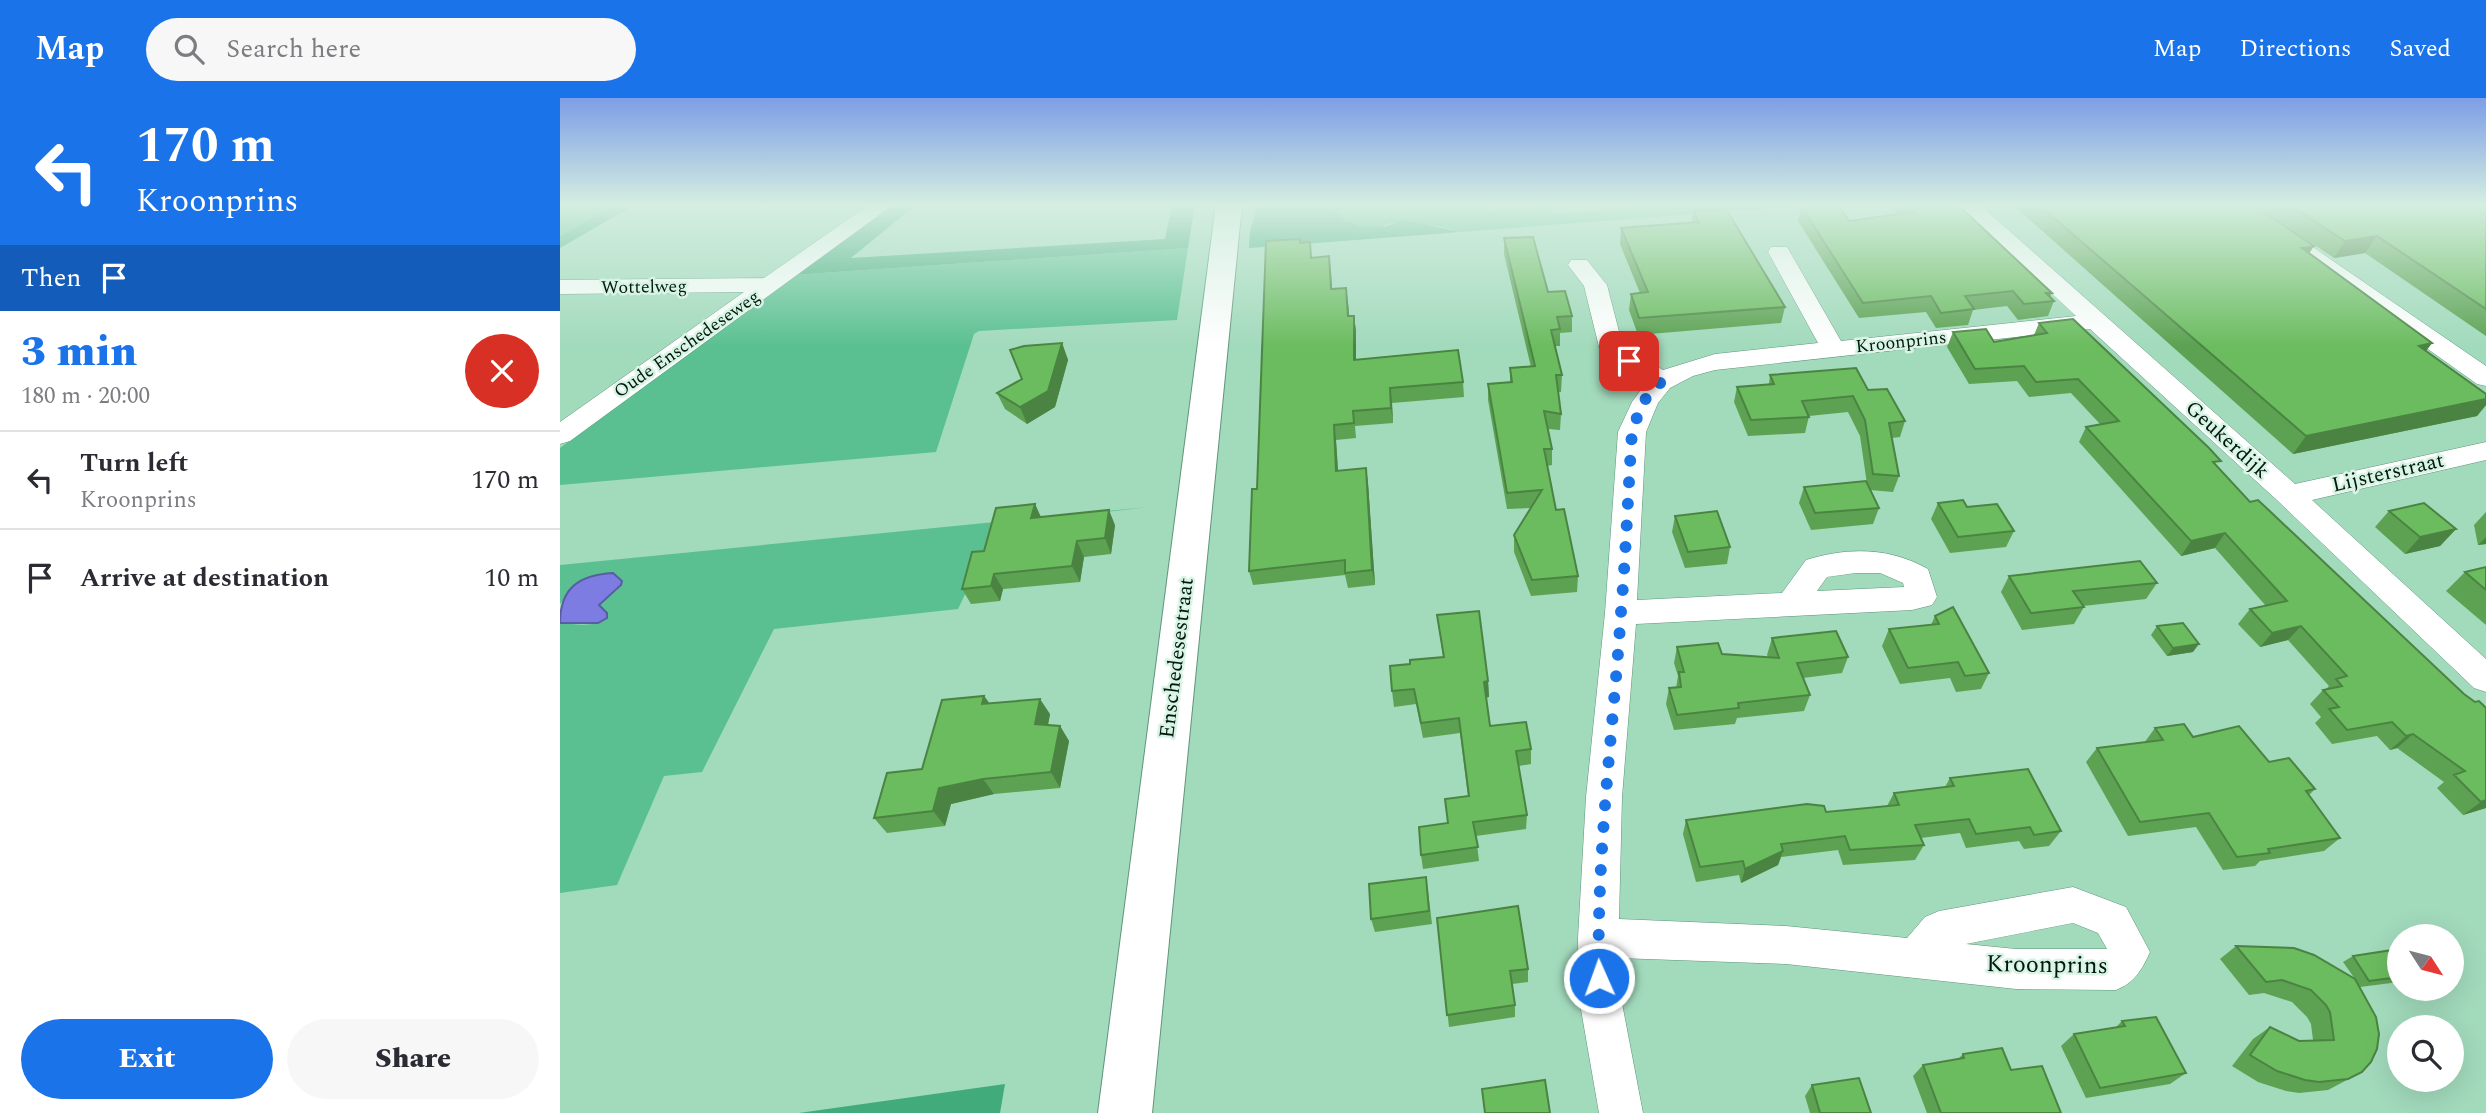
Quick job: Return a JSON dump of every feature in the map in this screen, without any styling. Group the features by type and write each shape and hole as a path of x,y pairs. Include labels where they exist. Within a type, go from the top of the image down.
{"main road":[{"name":"Enschedesestraat","path":"1125,1113 1224,251"}],"street":[{"name":"Oude Enschedeseweg","path":"560,435 816,251"},
{"name":"Geukerdijk","path":"2018,251 2289,495 2486,679"},
{"path":"2306,251 2486,378"},
{"name":"Kroonprins","path":"1779,252 1834,350"},
{"path":"1578,265 1595,285 1612,351 1662,381"},
{"name":"Wottelweg","path":"560,288 769,285"},
{"name":"Kroonprins","path":"1621,1113 1600,998 1598,938 1604,797 1621,613 1632,432 1642,403 1662,381 1686,369 1715,362 2094,321"},
{"name":"Lijsterstraat","path":"2289,495 2486,451"},
{"path":"1621,613 1791,605"},
{"path":"1598,938 1786,945 1918,957"}],"green space":[{"path":"825,251 859,251 851,258 961,251 1139,251 792,275"},
{"path":"1139,251 1187,251 1177,320 979,331 974,334 936,452 560,485 560,448 792,275"},
{"path":"1148,507 998,525 958,609 774,629 702,772 664,776 617,885 560,893 560,623 585,625 602,621 607,618 599,605 617,590 587,578 577,583 560,604 560,565"},
{"path":"1005,1084 1000,1113 799,1113"}],"shaded area":[{"path":"613,573 622,581 599,605 607,613 607,618 598,623 560,623 564,601 574,586 590,577"}],"building":[{"path":"1266,251 1311,251 1311,258 1329,256 1331,289 1346,288 1348,316 1354,316 1354,360 1458,350 1463,382 1390,388 1391,408 1353,411 1354,423 1334,425 1336,471 1366,468 1372,570 1345,573 1345,560 1249,571 1252,489 1257,489"},
{"path":"1507,251 1537,251 1548,292 1565,291 1572,316 1557,317 1560,329 1551,330 1562,375 1556,375 1561,414 1544,411 1552,449 1544,449 1556,510 1564,509 1578,576 1532,580 1514,535 1542,490 1507,493 1488,384 1512,382 1510,368 1535,366"},
{"path":"1631,251 1752,251 1785,307 1639,318 1631,294 1648,292"},
{"path":"1830,251 2008,251 2052,293 2046,293 2054,301 2024,304 2013,291 1965,296 1974,309 1941,313 1931,296 1863,303"},
{"path":"2093,251 2307,251 2432,343 2419,346 2486,394 2486,399 2306,436"},
{"path":"2400,251 2486,251 2486,309"},
{"path":"2073,319 2209,448 2221,461 2213,462 2250,502 2258,500 2464,694 2475,702 2479,701 2486,708 2486,800 2481,802 2454,775 2465,771 2413,734 2406,736 2392,722 2347,730 2329,709 2339,707 2323,690 2342,686 2336,679 2347,676 2301,626 2272,633 2250,609 2287,601 2225,533 2191,541 2086,427 2119,421 2078,379 2036,382 2024,366 1975,369 1953,332 1986,329 1994,342 2047,333 2039,323"},
{"path":"1062,343 1048,391 1020,407 997,393 1022,379 1010,350"},
{"path":"1856,368 1868,390 1887,389 1905,421 1889,423 1899,476 1873,474 1865,420 1853,396 1802,401 1809,417 1751,420 1737,387 1774,384 1770,375"},
{"path":"1866,481 1879,508 1815,513 1804,487"},
{"path":"1963,500 1967,507 1997,504 2014,531 1958,537 1938,503"},
{"path":"2424,503 2456,529 2420,537 2389,511"},
{"path":"1035,504 1031,518 1109,510 1105,538 1077,541 1072,566 994,574 991,586 962,589 972,552 984,551 996,508"},
{"path":"1717,511 1730,547 1688,552 1675,516"},
{"path":"2140,561 2157,583 2073,591 2084,607 2031,613 2009,576"},
{"path":"2486,567 2486,590 2465,572"},
{"path":"1953,607 1989,673 1965,676 1958,662 1908,668 1889,629 1939,624 1935,616"},
{"path":"1479,611 1488,681 1484,682 1490,726 1526,722 1531,749 1516,751 1527,815 1473,822 1478,847 1421,855 1419,827 1448,823 1445,799 1469,796 1459,718 1421,723 1414,689 1392,691 1390,666 1410,664 1410,660 1444,657 1437,615"},
{"path":"2183,623 2199,644 2173,648 2157,626"},
{"path":"1836,631 1848,657 1797,663 1810,695 1738,703 1739,708 1677,715 1669,688 1681,687 1679,672 1684,672 1677,647 1718,643 1722,654 1779,658 1772,638"},
{"path":"984,696 982,704 1040,699 1035,724 1060,726 1051,772 983,779 939,788 933,811 874,818 887,773 922,769 942,700"},
{"path":"2184,724 2193,737 2239,726 2269,762 2289,758 2315,789 2306,791 2340,838 2268,849 2270,853 2237,857 2209,813 2140,822 2097,748 2163,740 2155,728"},
{"path":"2028,769 2061,831 2034,835 2030,827 1976,834 1969,819 1915,825 1924,845 1850,850 1845,836 1781,844 1783,851 1745,869 1743,861 1700,867 1686,820 1807,804 1824,806 1826,812 1899,805 1894,793 1954,786 1950,778"},
{"path":"1426,877 1429,911 1371,919 1369,884"},
{"path":"1518,906 1528,969 1510,971 1515,1005 1447,1015 1437,918"},
{"path":"2236,946 2294,948 2314,955 2355,979 2376,1017 2379,1034 2377,1049 2362,1072 2348,1079 2319,1082 2305,1080 2277,1071 2250,1055 2270,1027 2299,1041 2334,1040 2330,1012 2311,990 2282,980 2266,982"},
{"path":"2387,951 2387,979 2369,981 2353,956"},
{"path":"2156,1017 2186,1073 2100,1088 2074,1034 2125,1026 2122,1021"},
{"path":"2002,1048 2011,1070 2042,1066 2061,1113 1941,1113 1923,1065 1964,1058 1963,1054"},
{"path":"1859,1078 1871,1113 1820,1113 1812,1085"},
{"path":"1545,1080 1550,1113 1485,1113 1482,1089"}],"route":[{"path":"1599,978 1598,938 1604,797 1621,613 1632,432 1642,403 1662,381 1629,361"}]}
